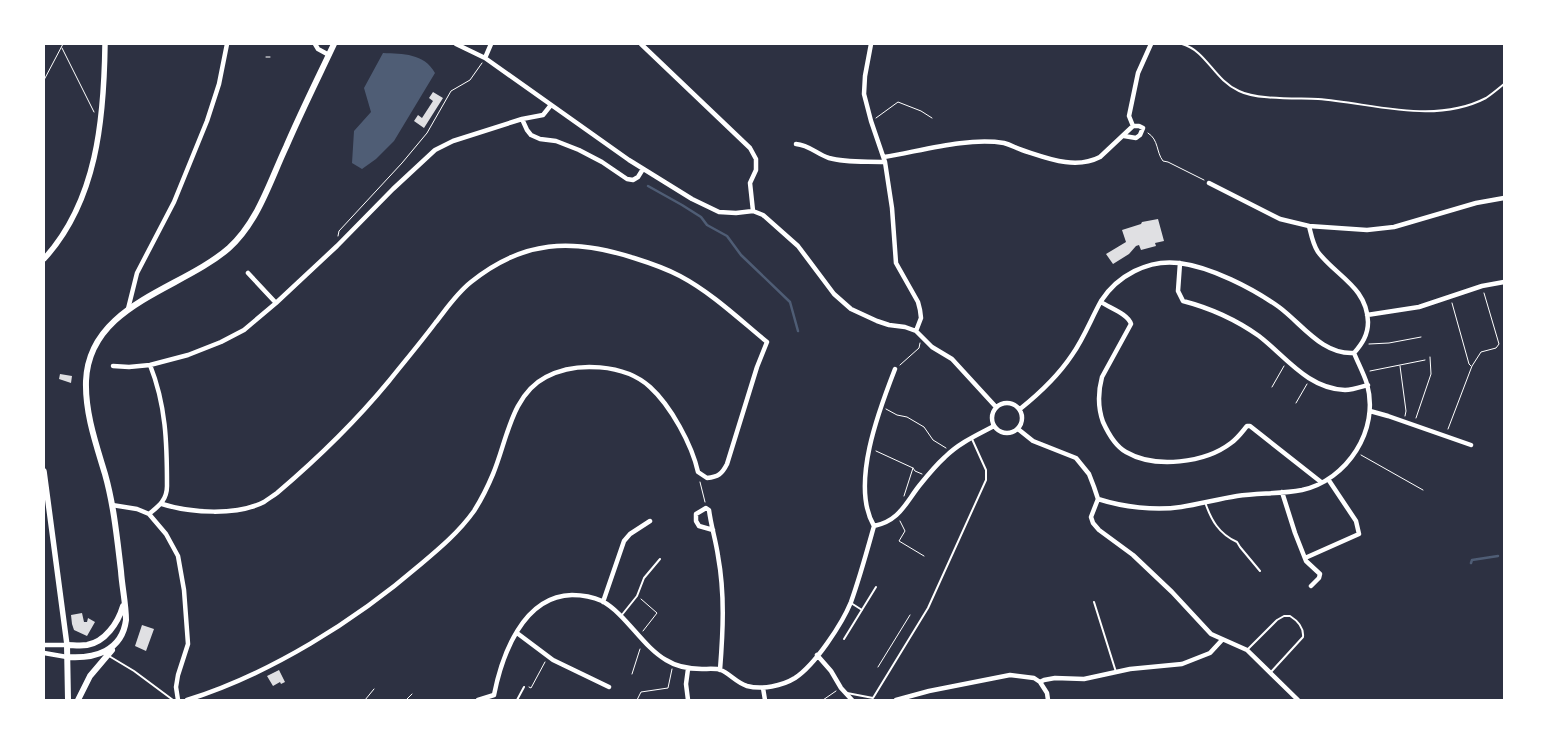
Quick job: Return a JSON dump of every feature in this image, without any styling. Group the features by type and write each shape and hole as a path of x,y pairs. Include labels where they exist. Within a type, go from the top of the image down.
{"main road":[{"path":"78,700 90,676 123,634 126,620 112,505 93,435 86,381 92,353 98,339 109,325 128,309 211,262 229,248 246,230 258,209 334,44"},
{"path":"67,700 66,645 87,645 105,636 118,620 124,600"},
{"path":"67,657 85,658 96,656 111,647 123,634"}],"street":[{"path":"44,260 65,233 85,192 100,122 106,44"},
{"path":"128,309 137,274 174,202 207,122 219,84 227,44"},
{"path":"315,44 318,49 328,55"},
{"path":"456,44 485,58 644,169 705,206 719,212 753,211 763,215 798,246 834,294 851,309 877,322 916,331 932,347 952,359 996,407"},
{"path":"485,58 491,44"},
{"path":"641,44 750,148 756,159 756,170 750,183 753,211"},
{"path":"871,44 865,76 864,94 871,122 884,159 892,208 896,263 918,302 920,310 921,318 916,331"},
{"path":"1133,126 1129,116 1138,72 1151,44"},
{"path":"113,366 150,365 188,355 221,342 244,330 337,246 434,150 453,141 522,119 543,115 551,105"},
{"path":"522,119 531,135 540,139 556,141 579,150 626,178 633,180 644,169"},
{"path":"796,144 803,145 836,160 884,159 979,142 1006,144 1063,163 1095,160 1124,136 1129,128 1139,126 1143,128 1143,131 1136,138 1124,136"},
{"path":"1209,183 1280,219 1309,226 1367,230 1394,227 1476,203 1504,198"},
{"path":"1020,409 1041,392 1060,372 1089,328 1101,302 1114,284 1146,266 1162,263 1180,263 1208,270 1236,282 1278,306 1323,345 1344,354 1354,353 1361,345 1366,334 1367,315 1364,300 1317,251 1309,226"},
{"path":"162,504 174,508 203,511 246,508 264,502 289,483 351,424 388,383 455,298 471,283 518,253 555,245 580,245 608,251 665,269 728,309 767,342 757,367 723,473 707,478 698,472 691,449 665,404 650,387 638,379 627,374 600,368 564,370 545,377 522,400 505,436 494,473 475,509 463,526 450,539 408,575 354,616 294,653 244,677 187,700"},
{"path":"1180,263 1178,291 1182,301 1216,311 1240,324 1259,336 1296,370 1326,386 1345,390 1368,386"},
{"path":"248,272 276,303"},
{"path":"1367,315 1419,307 1482,286 1504,282"},
{"path":"1101,302 1130,321 1130,329 1102,377 1099,387 1099,403 1108,432 1126,453 1139,458 1182,462 1195,459 1231,444 1247,426 1250,426 1322,482"},
{"path":"1098,499 1109,503 1151,508 1181,507 1260,493 1301,490 1328,479 1342,469 1356,452 1365,431 1370,412 1368,386 1354,353"},
{"path":"149,514 162,504 167,492 166,434 158,384 150,365"},
{"path":"494,695 501,665 517,633 528,617 549,600 563,595 581,595 602,602 665,659 674,664 688,669 720,670 747,686 763,688 795,678 828,641 850,603 874,526 868,515 865,490 869,448 881,406 895,369"},
{"path":"1006,402 1016,405 1020,409 1023,417 1018,429 1014,432 1000,432 994,426 992,415 996,407 1006,402"},
{"path":"1370,412 1471,445"},
{"path":"874,526 886,524 898,515 927,476 951,451 971,437 994,426"},
{"path":"1018,429 1033,441 1076,458 1089,474 1098,499 1091,517 1099,530 1133,555 1212,634 1247,650 1298,700"},
{"path":"44,471 66,645 44,645"},
{"path":"1305,558 1359,534 1356,521 1328,479"},
{"path":"1282,492 1305,558 1320,574 1320,578 1311,586"},
{"path":"112,505 137,509 149,514 166,534 174,548 182,573 188,644 178,675 176,687 178,700"},
{"path":"713,530 699,526 696,521 696,514 706,508 708,510 713,530 718,557 723,603 720,670"},
{"path":"602,602 624,541 630,534 650,521"},
{"path":"517,633 548,657 609,687"},
{"path":"1040,682 1055,678 1084,679 1116,672 1182,664 1210,652 1222,640"},
{"path":"44,653 67,657"},
{"path":"817,655 852,700"},
{"path":"688,669 686,684 688,700"},
{"path":"896,700 929,691 1010,675 1029,676 1040,682 1047,693 1048,700"},
{"path":"763,688 765,700"},
{"path":"478,700 494,695"},
{"path":"494,695 500,700"}],"lane":[{"path":"1182,44 1189,46 1200,54 1226,84 1240,92 1256,96 1321,100 1426,112 1462,107 1486,98 1504,84"},
{"path":"846,693 873,698 928,608 986,480 986,470 971,437"},
{"path":"1206,502 1211,520 1230,539 1237,542 1260,570"},
{"path":"620,617 637,596 644,578 660,559"},
{"path":"844,639 876,587"},
{"path":"1094,602 1116,672"},
{"path":"850,603 862,610"},
{"path":"1247,650 1281,617 1290,616 1298,623 1302,629 1303,637 1270,673"},
{"path":"107,656 134,671 173,700"},
{"path":"517,700 524,687"}],"path":[{"path":"44,80 63,44"},
{"path":"62,48 100,122"},
{"path":"337,246 338,232 402,163 426,133 451,91 470,80 485,58"},
{"path":"871,122 898,102 921,111 932,118"},
{"path":"1143,131 1154,138 1159,156 1163,161 1209,183"},
{"path":"1445,437 1472,366 1481,352 1496,348 1499,344 1482,286"},
{"path":"1450,297 1460,327 1468,364 1472,366"},
{"path":"1361,345 1389,343 1422,337"},
{"path":"895,369 919,348 924,339"},
{"path":"1413,425 1431,374 1430,357"},
{"path":"1363,372 1425,360"},
{"path":"1272,387 1287,361"},
{"path":"1400,365 1406,410 1404,422"},
{"path":"1296,403 1310,378"},
{"path":"881,406 897,415 907,417 924,428 933,440 951,451"},
{"path":"869,448 913,468 915,472 927,476"},
{"path":"1356,452 1423,490"},
{"path":"904,496 913,468"},
{"path":"698,472 706,508"},
{"path":"898,515 904,531 899,541 924,556"},
{"path":"637,596 657,613 639,635"},
{"path":"878,667 910,615"},
{"path":"632,674 640,649"},
{"path":"524,687 531,688 548,657"},
{"path":"637,700 641,692 668,688 674,664"},
{"path":"823,700 841,688"},
{"path":"364,700 374,689"},
{"path":"406,700 412,694"}],"water":[{"path":"383,53 405,54 419,58 430,66 435,73 394,141 376,159 362,169 352,163 354,131 371,112 364,88"}],"building":[{"path":"433,92 443,98 424,128 414,121 418,115 422,118 433,101 429,98"},
{"path":"1158,219 1164,241 1155,243 1156,246 1141,250 1139,245 1136,246 1129,254 1113,264 1106,254 1126,242 1122,230 1142,222"},
{"path":"60,374 72,376 71,383 59,379"},
{"path":"82,613 84,622 87,622 88,618 95,622 87,636 74,630 72,624 71,615"},
{"path":"142,625 154,629 146,651 135,646"},
{"path":"279,670 285,682 281,684 280,682 273,686 267,676"}],"waterway":[{"path":"648,186 701,217 707,225 727,236 741,255 790,302 798,331"},
{"path":"1471,563 1472,560 1498,556"}]}
